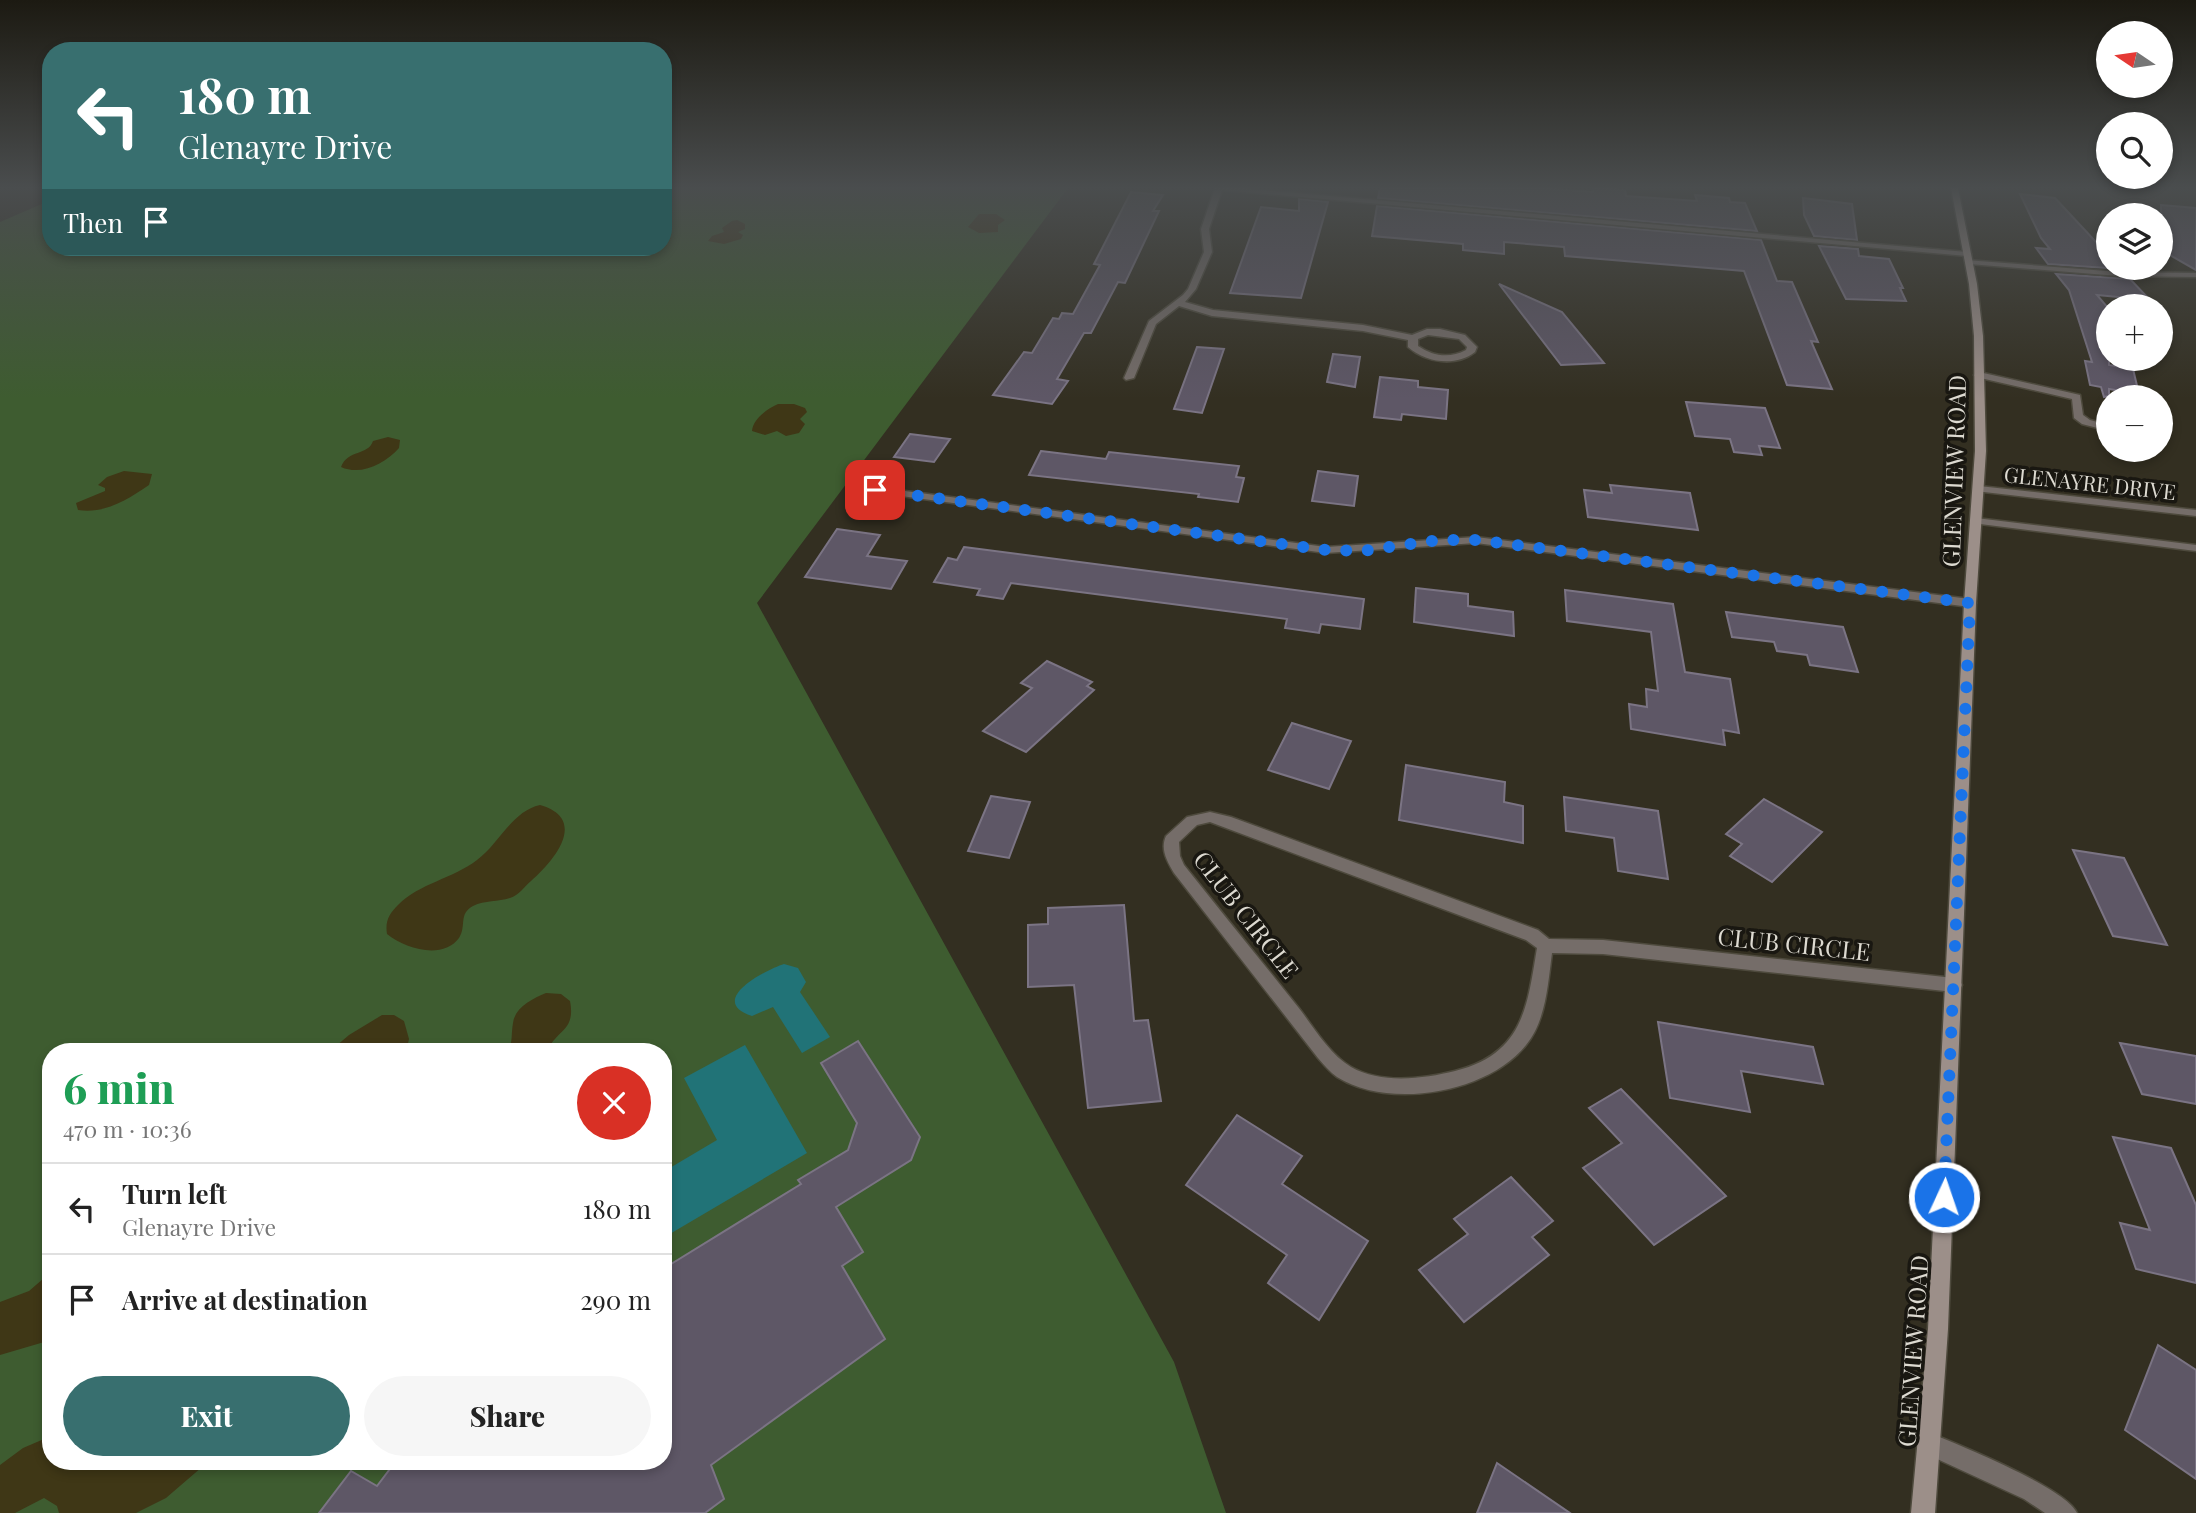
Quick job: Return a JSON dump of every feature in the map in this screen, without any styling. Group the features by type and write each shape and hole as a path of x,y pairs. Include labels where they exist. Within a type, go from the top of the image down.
{"main road":[{"name":"GLENVIEW ROAD","path":"1923,1513 1930,1444 1954,985 1970,603 1979,489 1979,376 1975,299 1968,259"}],"street":[{"path":"1129,378 1152,323 1192,289 1206,259"},
{"path":"1974,259 2119,274 2196,275"},
{"path":"1178,303 1212,313 1363,328 1413,338 1427,332 1440,332 1462,337 1472,347 1470,352 1458,358 1432,357 1413,347 1413,338"},
{"path":"1979,376 2077,397 2078,416 2096,425"},
{"name":"GLENAYRE DRIVE","path":"1979,489 2196,513"},
{"path":"875,490 1285,546 1362,551 1439,540 1476,540 1970,603"},
{"path":"1976,521 2196,548"},
{"name":"CLUB CIRCLE","path":"1545,946 1537,996 1522,1038 1497,1062 1456,1079 1419,1086 1406,1088 1373,1082 1344,1072 1312,1037 1179,869 1172,856 1171,840 1192,821 1209,817 1226,821 1532,935 1545,946 1603,947 1954,985"},
{"path":"1930,1444 2032,1492 2065,1513"}],"green space":[{"path":"0,259 1015,259 757,603 1174,1362 1226,1513 0,1513"}],"sand":[{"path":"778,404 794,404 805,408 807,412 800,419 805,424 799,433 786,436 777,431 765,435 752,431 761,415"},
{"path":"388,437 400,440 399,448 387,459 364,469 341,467 348,457 367,449 373,441"},
{"path":"124,471 152,474 149,485 107,508 78,510 76,503 105,491 105,488 98,485 107,477"},
{"path":"540,805 555,811 565,830 557,852 549,863 519,893 468,909 459,938 444,949 413,948 387,934 387,921 398,905 416,891 477,860 521,814"},
{"path":"546,993 561,994 570,1001 568,1025 552,1043 510,1043 514,1017 530,1001"},
{"path":"382,1015 394,1015 404,1021 409,1039 408,1043 340,1043"},
{"path":"42,1280 42,1343 0,1355 0,1302 29,1291"},
{"path":"42,1440 42,1470 199,1470 166,1498 136,1513 59,1513 57,1506 44,1498 15,1513 0,1513 0,1465 23,1448"}],"water":[{"path":"784,964 798,968 806,982 800,992 830,1037 802,1053 773,1007 752,1016 739,1010 735,1002 737,995 753,979"},
{"path":"745,1045 807,1153 672,1233 672,1167 717,1140 684,1078"}],"building":[{"path":"1097,259 1137,259 1125,283 1118,282 1091,333 1084,333 1057,379 1068,381 1052,404 993,395 1024,352 1032,353 1053,318 1059,319 1062,313 1073,314 1100,265 1094,264"},
{"path":"1242,259 1312,259 1301,298 1230,293"},
{"path":"1596,259 1768,259 1777,281 1792,282 1818,342 1811,341 1832,389 1787,385 1744,271"},
{"path":"1825,259 1889,259 1906,301 1846,299"},
{"path":"2044,259 2096,259 2096,267 2048,264"},
{"path":"2176,259 2196,259 2196,270"},
{"path":"2056,274 2096,277 2096,280 2131,280 2144,294 2096,294 2096,371 2133,371 2137,385 2090,385 2085,361 2092,362 2069,290"},
{"path":"1499,284 1562,312 1604,363 1561,365"},
{"path":"1197,347 1224,349 1202,413 1174,409"},
{"path":"1333,354 1360,357 1355,387 1327,382"},
{"path":"1380,377 1418,381 1418,387 1448,390 1446,419 1402,414 1401,420 1374,417"},
{"path":"1686,402 1765,408 1780,448 1759,446 1762,455 1734,452 1730,439 1695,436"},
{"path":"910,434 950,439 934,462 894,457"},
{"path":"1041,451 1106,459 1109,452 1239,466 1236,477 1244,478 1238,502 1198,497 1199,494 1029,475"},
{"path":"1318,471 1358,476 1354,506 1312,501"},
{"path":"1610,485 1690,493 1698,530 1588,517 1584,490 1612,493"},
{"path":"837,529 880,535 867,556 907,561 891,589 805,577"},
{"path":"964,547 1364,599 1360,629 1321,624 1319,633 1285,628 1287,619 1011,583 1003,599 977,595 980,589 934,582 948,558 957,560"},
{"path":"1416,588 1468,594 1468,606 1513,612 1514,636 1414,622"},
{"path":"1565,590 1673,604 1685,672 1730,679 1739,733 1723,730 1725,745 1631,729 1629,704 1647,707 1646,689 1658,691 1651,632 1567,621"},
{"path":"1726,612 1843,627 1858,672 1810,665 1807,655 1777,651 1774,642 1732,637"},
{"path":"1047,661 1092,682 1087,686 1094,690 1026,752 983,731 1032,688 1021,683"},
{"path":"1292,723 1351,741 1329,789 1268,770"},
{"path":"1406,765 1505,782 1504,802 1523,806 1523,843 1399,820"},
{"path":"991,796 1030,802 1009,858 968,851"},
{"path":"1564,797 1658,811 1668,879 1618,871 1614,838 1566,831"},
{"path":"1764,799 1822,832 1772,882 1730,856 1742,844 1726,834"},
{"path":"2073,850 2124,858 2167,945 2113,936"},
{"path":"1124,905 1134,1021 1148,1020 1161,1101 1088,1108 1074,985 1028,987 1028,925 1048,924 1048,908"},
{"path":"1658,1022 1813,1047 1823,1084 1741,1071 1750,1112 1670,1098"},
{"path":"858,1041 920,1137 911,1160 836,1207 863,1252 842,1266 885,1339 711,1465 724,1499 705,1513 319,1513 351,1471 377,1486 389,1470 672,1470 672,1263 801,1184 798,1180 848,1150 857,1123 821,1063"},
{"path":"2120,1043 2196,1056 2196,1104 2142,1094"},
{"path":"1621,1089 1726,1196 1654,1245 1583,1168 1622,1143 1589,1108"},
{"path":"1237,1115 1302,1156 1282,1184 1368,1241 1319,1320 1268,1283 1287,1255 1186,1185"},
{"path":"2113,1137 2171,1148 2196,1205 2196,1283 2136,1269 2120,1223 2150,1230"},
{"path":"1511,1177 1553,1221 1532,1237 1549,1255 1464,1322 1419,1270 1468,1234 1454,1219"},
{"path":"2158,1345 2196,1370 2196,1479 2125,1430"},
{"path":"1497,1463 1570,1513 1477,1513"}],"route":[{"path":"875,490 1285,546 1362,551 1439,540 1526,544 1970,603 1944,1197"}]}
